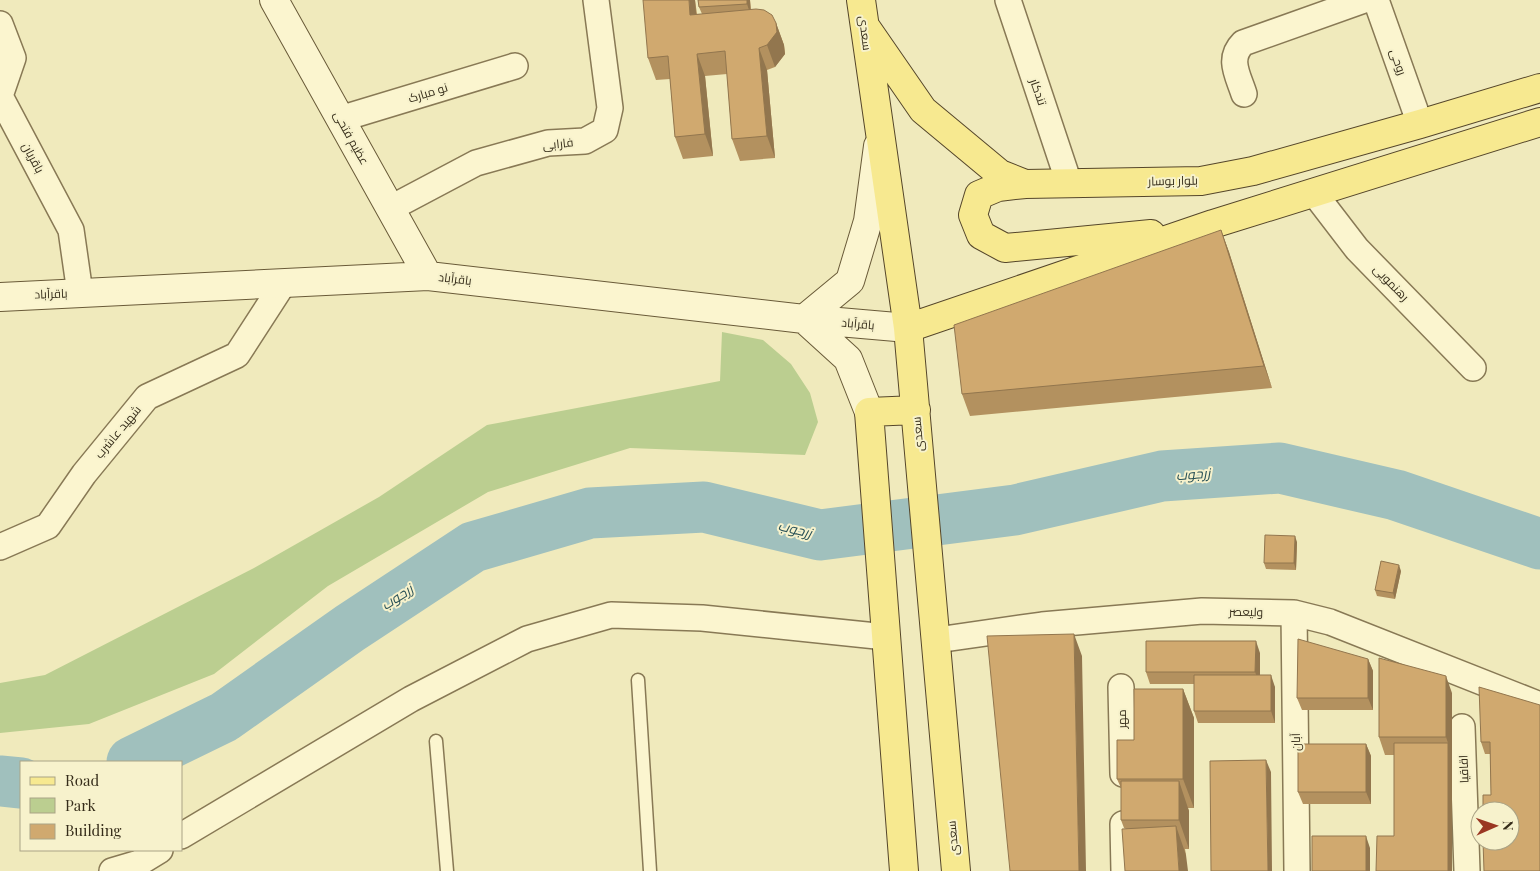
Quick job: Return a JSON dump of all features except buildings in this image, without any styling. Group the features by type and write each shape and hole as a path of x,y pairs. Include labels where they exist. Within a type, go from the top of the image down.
{"main road":[{"name":"عظیم فتحی","path":"274,0 428,276"},
{"name":"بلوار بوسار","path":"862,12 924,110 1000,174 1024,184 1201,181 1253,171 1540,88"},
{"name":"سعدی","path":"862,12 908,328 956,871"},
{"path":"908,328 1212,224 1540,122"},
{"path":"879,138 868,221 850,281 804,319 848,359 868,412 904,871"},
{"path":"1024,184 998,187 979,195 973,215 981,235 1005,248 1146,235 1212,224"},
{"name":"باقرآباد","path":"0,297 428,276 804,319 908,328"},
{"path":"868,412 916,410"}],"street":[{"name":"فارابی","path":"391,208 476,163 548,143 585,142 605,130 610,108 596,0"},
{"name":"تندکار","path":"1008,0 1069,183"},
{"path":"1244,94 1233,58 1235,50 1242,43 1364,0"},
{"name":"روحی","path":"1376,0 1420,124"},
{"name":"باقریان","path":"0,24 13,58 0,96 71,230 80,293"},
{"name":"نو مبارک","path":"340,119 515,66"},
{"name":"رهنمویی","path":"1314,193 1357,248 1473,368"},
{"name":"شهید عاشرب","path":"0,547 48,526 84,474 148,397 237,355 283,284"},
{"name":"ولیعصر","path":"937,640 1042,625 1202,610 1294,613 1330,622 1540,705"},
{"name":"آبان","path":"1294,613 1297,871"},
{"path":"182,835 410,699 527,639 611,615 885,626"},
{"name":"مهر","path":"1121,687 1124,871"},
{"name":"اقاقیا","path":"1462,727 1467,871"},
{"path":"112,871 139,863 158,851"}],"lane":[{"path":"638,680 650,871"},
{"path":"436,741 447,871"}],"green space":[{"path":"722,332 763,340 791,364 810,393 818,422 805,455 630,448 488,492 328,586 214,674 89,724 0,733 0,683 45,675 254,568 379,497 487,425 720,381"}],"waterway":[{"name":"زرجوب","path":"134,761 224,717 350,628 473,547 590,513 704,507 820,535 1015,510 1162,476 1280,468 1396,495 1540,544"},
{"name":"زرجوب","path":"0,781 20,783"}]}
